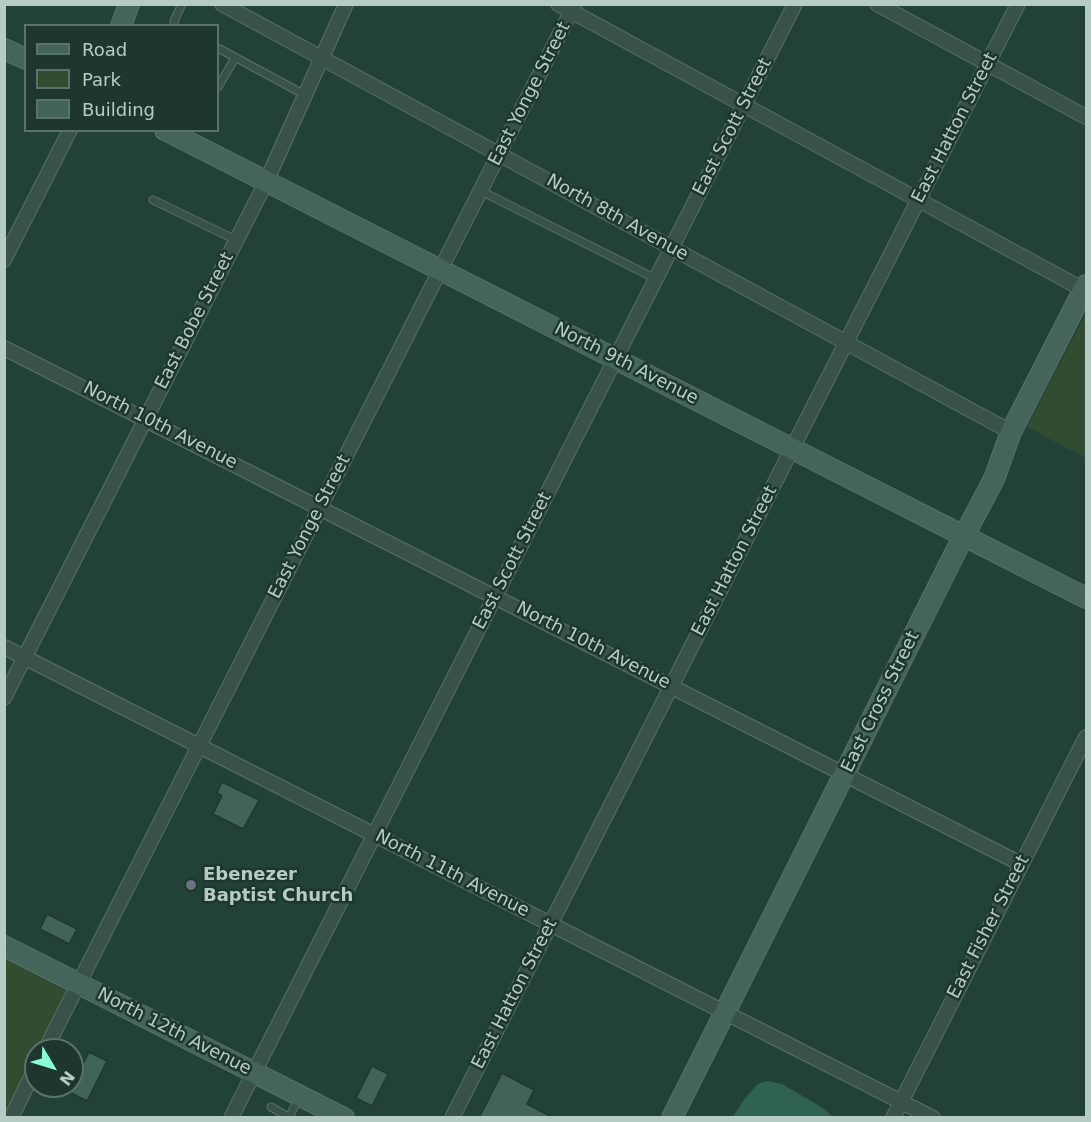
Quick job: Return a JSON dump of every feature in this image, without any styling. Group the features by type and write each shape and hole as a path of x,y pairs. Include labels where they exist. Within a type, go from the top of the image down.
{"street":[{"path":"122,24 129,4"},
{"name":"North 8th Avenue","path":"222,4 1011,432"},
{"name":"East Bobe Street","path":"4,698 266,182 346,4"},
{"path":"558,4 574,8 744,105 1086,289"},
{"name":"East Scott Street","path":"231,1118 795,4"},
{"path":"877,4 1086,117"},
{"name":"East Hatton Street","path":"452,1118 1018,4"},
{"name":"East Yonge Street","path":"51,1038 574,8"},
{"path":"4,49 24,58"},
{"path":"4,260 69,132"},
{"name":"North 9th Avenue","path":"170,132 188,139 266,182 440,271 1086,598"},
{"name":"East Cross Street","path":"672,1118 994,479 1011,432 1086,289"},
{"name":"North 10th Avenue","path":"4,348 1021,864"},
{"name":"North 11th Avenue","path":"4,647 933,1118"},
{"name":"East Fisher Street","path":"892,1118 1086,739"},
{"name":"North 12th Avenue","path":"4,946 344,1118"},
{"path":"11,1118 24,1091"}],"lane":[{"path":"175,24 182,4"},
{"path":"219,49 305,95"},
{"path":"219,85 235,58"},
{"path":"481,191 656,279"},
{"path":"153,200 237,240"},
{"path":"271,1107 290,1117 300,1096"}],"green space":[{"path":"1086,313 1086,458 1027,427"},
{"path":"5,946 79,983 51,1038 24,1038 24,1086 5,1117"}],"shaded area":[{"path":"768,1081 782,1084 823,1108 833,1117 733,1117 745,1098 758,1084"}],"building":[{"path":"222,782 259,800 243,829 213,814 222,796 217,793"},
{"path":"47,914 77,929 69,944 40,929"},
{"path":"89,1052 107,1061 87,1101 81,1098 84,1098 84,1062"},
{"path":"372,1066 388,1074 372,1106 356,1098"},
{"path":"502,1073 534,1090 527,1104 554,1118 479,1118"}],"place":[{"name":"Ebenezer Baptist Church","path":"191,885"}]}
